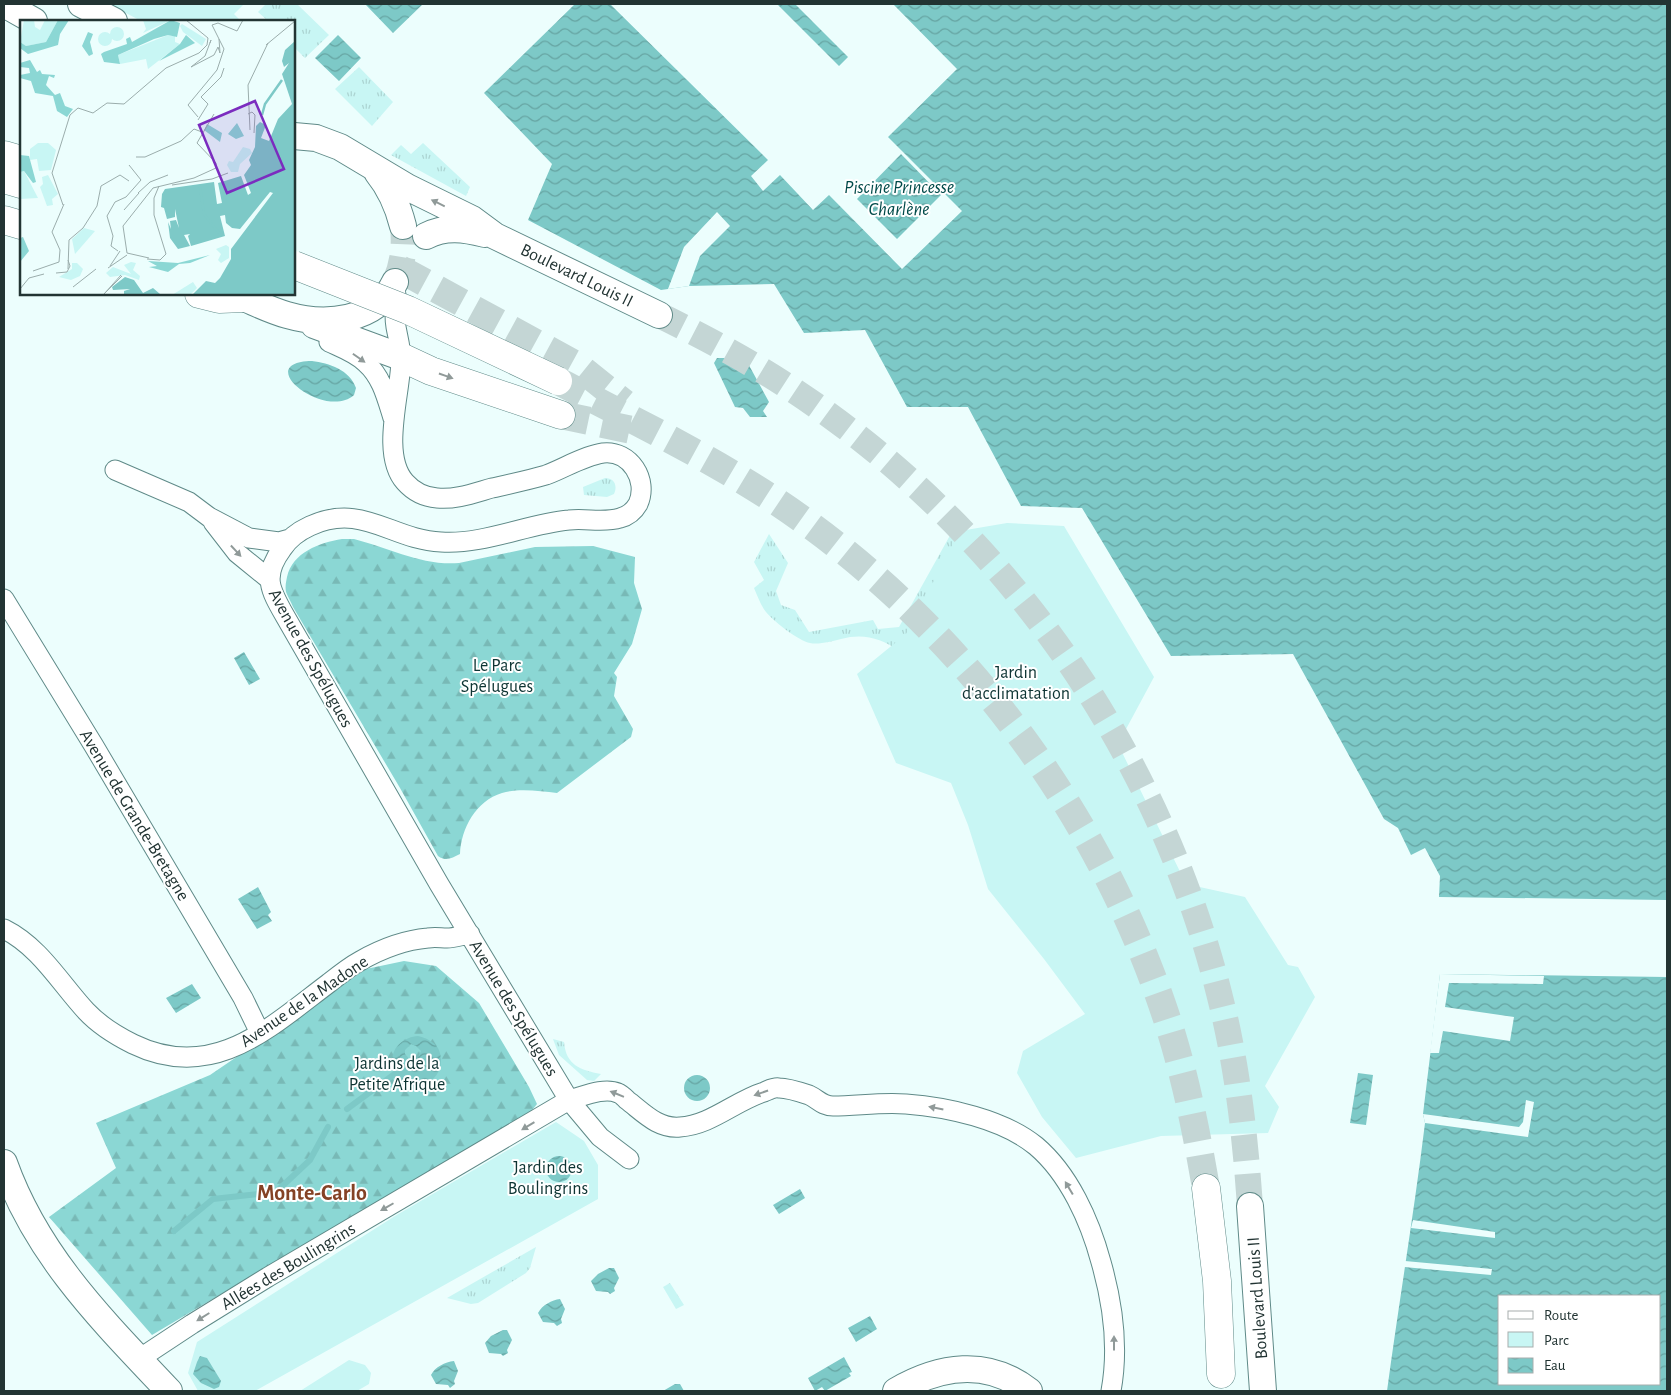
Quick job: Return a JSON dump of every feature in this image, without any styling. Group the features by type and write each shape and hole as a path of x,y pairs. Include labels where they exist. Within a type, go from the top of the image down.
{"main road":[{"path":"4,4 32,20"},
{"path":"81,4 112,20"},
{"name":"Boulevard Louis II","path":"295,125 305,137 340,147 407,187 472,219 495,236 659,315"},
{"path":"4,155 20,160"},
{"name":"Boulevard Louis II","path":"374,167 388,188 400,215 414,231 436,231 454,228 495,236"},
{"path":"4,178 20,184"},
{"path":"4,220 20,225"},
{"path":"295,265 408,310 558,381"},
{"path":"288,315 328,320 358,316 380,303 396,283"},
{"path":"203,295 219,299 240,296 401,357 431,371 560,415"},
{"path":"4,1163 24,1210 57,1264 81,1296 169,1391"},
{"path":"1206,1188 1218,1281 1221,1374"},
{"name":"Boulevard Louis II","path":"1250,1206 1263,1391"},
{"path":"896,1391 925,1377 947,1370 959,1369 981,1371 1001,1376 1012,1380 1029,1391"}],"street":[{"path":"394,419 401,379 401,357 395,315 396,283"},
{"path":"288,315 305,328 366,363 374,372 383,388 394,419"},
{"name":"Avenue des Spélugues","path":"394,419 394,454 397,469 410,487 430,497 453,498 546,475 575,462 606,453 618,455 626,459 635,469 640,480 641,494 636,507 627,516 619,519 604,521 569,520 478,538 444,542 418,539 368,521 356,518 337,518 312,525 290,539 273,562 269,579 271,591 285,616 470,934 570,1100 600,1136 629,1159"},
{"path":"115,470 189,502 209,517 249,538 280,542 290,539"},
{"path":"209,517 237,553 269,579"},
{"name":"Avenue de Grande-Bretagne","path":"4,599 94,746 243,998 260,1033"},
{"name":"Avenue de la Madone","path":"4,929 18,936 34,949 88,1013 110,1031 132,1044 176,1058 220,1054 243,1044 359,961 388,947 428,938 448,938 470,934"},
{"name":"Allées des Boulingrins","path":"139,1359 268,1276 570,1100 599,1092 618,1093 654,1122 673,1128 694,1126 752,1096 777,1087 810,1096 822,1104 832,1106 873,1103 905,1104 949,1110 978,1118 1018,1134 1035,1145 1058,1170 1076,1200 1099,1253 1111,1298 1114,1328 1114,1362 1111,1391"}],"green space":[{"path":"109,4 244,4 234,14 240,20 139,20"},
{"path":"266,4 297,4 329,35 305,58 295,48 295,20 267,20 258,12"},
{"path":"359,67 393,102 372,126 335,89"},
{"path":"423,143 470,187 466,196 391,155 401,145 411,154"},
{"path":"605,478 611,479 614,483 616,488 614,494 607,497 584,495 583,487"},
{"name":"Jardin d‘acclimatation","path":"1007,523 1064,526 1154,677 1118,744 1186,884 1245,897 1288,965 1298,967 1315,997 1265,1086 1279,1107 1268,1133 1161,1136 1076,1158 1042,1117 1017,1073 1023,1051 1085,1014 988,889 968,825 951,783 896,763 857,674 906,634 960,531"},
{"path":"953,530 961,530 964,536 899,651 879,640 864,637 849,637 817,644 799,639 769,616 762,607 754,588 764,580 754,562 769,534 788,563 776,591 781,605 795,610 809,632 873,620 878,629 899,627"},
{"name":"Le Parc Spélugues","path":"342,539 354,539 406,556 445,563 459,563 535,547 593,546 635,557 634,583 642,609 632,644 614,673 617,677 614,696 633,729 631,737 557,793 529,790 502,793 493,797 478,809 467,825 463,835 460,854 446,859 438,856 286,592 286,581 290,568 301,555 316,546"},
{"name":"Jardins de la Petite Afrique","path":"404,961 436,966 479,1003 529,1087 537,1104 526,1118 310,1241 152,1335 49,1217 116,1168 96,1123 210,1075 366,969"},
{"path":"553,1039 564,1042 565,1050 575,1065 587,1071 601,1074 594,1081 587,1080 559,1055"},
{"name":"Jardin des Boulingrins","path":"556,1122 584,1141 598,1165 598,1199 255,1391 198,1391 188,1373 197,1342 395,1216"},
{"path":"536,1247 530,1268 526,1273 478,1303 471,1304 447,1298"},
{"path":"670,1283 684,1305 676,1309 663,1287"},
{"path":"349,1360 365,1365 371,1373 369,1384 357,1391 300,1391"}],"water":[{"path":"365,4 423,4 393,33"},
{"path":"575,4 610,4 768,160 751,176 763,191 780,175 813,210 829,195 902,269 962,211 888,137 957,69 893,4 1667,4 1667,900 1439,897 1440,876 1425,848 1411,855 1398,828 1384,819 1293,654 1171,656 1082,508 1021,506 968,407 907,407 865,330 804,333 774,284 689,286 661,290 528,220 552,164 484,93"},
{"path":"777,4 795,4 848,57 839,66"},
{"path":"338,35 361,58 339,81 315,58"},
{"name":"Piscine Princesse Charlène","path":"901,154 941,195 897,239 857,199"},
{"path":"717,358 745,358 769,402 763,411 767,417 750,417 743,408 735,407 714,363"},
{"path":"312,361 338,368 349,376 356,388 354,395 341,401 326,401 312,396 299,388 290,379 288,370 295,364"},
{"path":"244,652 260,679 249,685 234,658"},
{"path":"258,887 271,912 268,915 272,921 257,929 238,899"},
{"path":"1440,974 1667,977 1667,1391 1387,1391 1425,1123 1423,1114"},
{"path":"192,984 201,998 176,1013 166,998"},
{"path":"412,1037 424,1038 438,1048 440,1068 436,1076 431,1080 408,1084 396,1089 393,1086 396,1074 392,1060 393,1054 402,1041","holes":["411,1044 421,1051 417,1059 419,1065 414,1064 405,1054 405,1050"]},
{"path":"1358,1073 1373,1075 1366,1125 1350,1123"},
{"path":"697,1075 706,1079 710,1088 706,1097 697,1101 688,1097 684,1088 688,1079"},
{"path":"559,1156 568,1160 572,1169 568,1178 559,1182 550,1178 546,1169 550,1160"},
{"path":"800,1189 805,1198 779,1214 773,1205"},
{"path":"609,1268 614,1268 619,1278 614,1288 615,1291 610,1294 608,1292 596,1291 591,1281 598,1274"},
{"path":"560,1299 565,1309 561,1319 562,1323 557,1326 554,1323 543,1322 538,1313 540,1310 548,1303"},
{"path":"870,1316 877,1329 856,1342 848,1328"},
{"path":"507,1330 512,1340 507,1350 508,1353 503,1356 501,1354 489,1353 485,1343 491,1336"},
{"path":"200,1356 207,1358 221,1381 219,1387 214,1389 201,1383 193,1374"},
{"path":"844,1357 852,1372 849,1373 851,1376 825,1391 822,1387 815,1391 808,1378"},
{"path":"454,1361 458,1371 454,1381 455,1384 450,1388 448,1385 436,1384 431,1375 433,1372 441,1365"},
{"path":"675,1384 680,1384 684,1391 663,1391"}],"pier":[{"path":"717,212 730,226 700,256 689,286 668,289 684,247"},
{"path":"1440,974 1544,976 1543,984 1449,983 1445,1007 1514,1017 1510,1041 1443,1031 1439,1053 1430,1053"},
{"path":"1526,1100 1534,1102 1528,1137 1425,1123 1423,1114 1519,1127 1523,1122"},
{"path":"1413,1220 1495,1232 1495,1238 1411,1228"},
{"path":"1405,1261 1492,1269 1491,1275 1404,1267"}],"waterway":[{"path":"347,1109 396,1073"},
{"path":"174,1231 213,1199 276,1192 310,1160 328,1127"}],"tunnel":[{"path":"395,282 403,255 403,226"},
{"path":"400,269 578,366 624,403"},
{"path":"659,315 725,349 789,387 829,415 899,471 963,532 1022,599 1075,670 1121,746 1161,825 1194,908 1219,993 1231,1046 1243,1125 1250,1206"},
{"path":"558,381 664,436 743,480 835,544 898,598 957,657 1010,721 1058,790 1100,861 1136,936 1165,1013 1178,1056 1194,1122 1206,1188"},
{"path":"561,415 632,430"}],"district":[{"name":"Monte-Carlo","path":"312,1192"}]}
